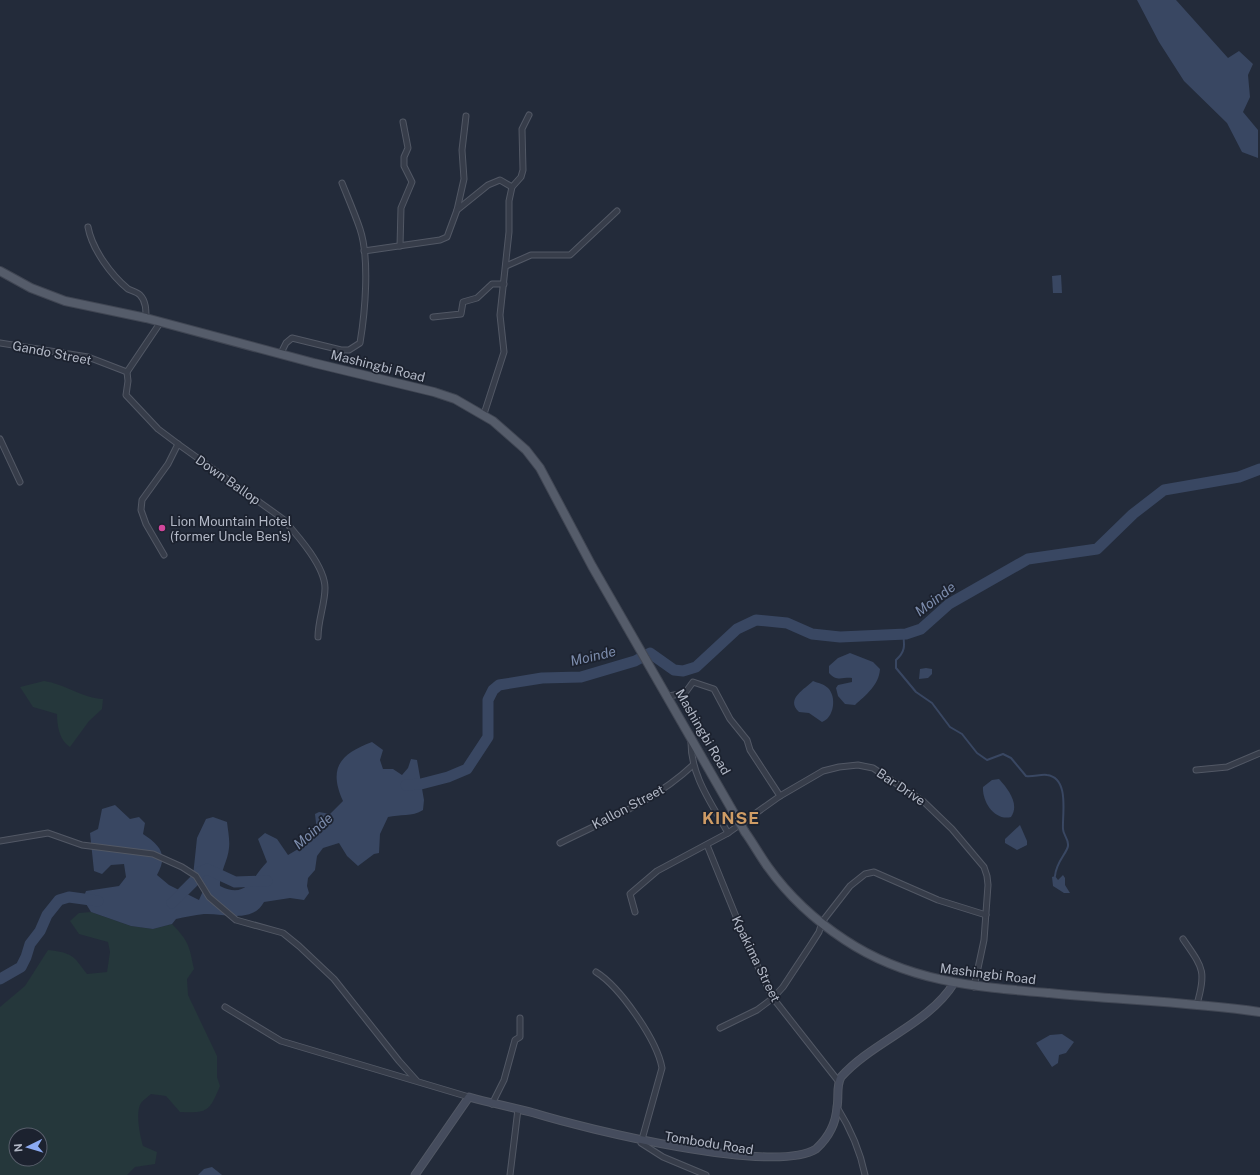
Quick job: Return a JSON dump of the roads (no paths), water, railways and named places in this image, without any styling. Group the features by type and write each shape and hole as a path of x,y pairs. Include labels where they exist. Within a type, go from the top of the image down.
{"main road":[{"name":"Mashingbi Road","path":"0,271 13,279 49,296 146,318 160,323 434,392 455,399 493,420 526,450 540,468 592,566 638,642 745,832 776,877 822,922 845,940 873,956 909,972 942,981 974,986 1117,1000 1197,1004 1260,1012"},
{"path":"838,1082 846,1071 945,997 954,982"},
{"name":"Tombodu Road","path":"469,1097 492,1104 518,1109 617,1138 744,1163 792,1161 815,1150 826,1137 834,1124 838,1107 838,1082"},
{"path":"416,1175 469,1097"}],"street":[{"path":"484,414 504,352 500,315 509,232 509,201 512,186 521,177 524,170 522,129 529,115"},
{"path":"364,251 440,240 447,237 457,210 464,179 462,150 466,116"},
{"path":"400,246 401,208 412,182 404,166 404,157 408,148 403,122"},
{"path":"457,210 488,185 500,180 512,186"},
{"path":"281,353 286,343 292,338 341,350 349,350 360,343 363,321 364,251 360,230 342,183"},
{"path":"506,266 531,255 570,255 617,211"},
{"path":"88,227 91,240 98,254 129,289 140,295 146,305 146,318"},
{"path":"433,317 461,314 463,302 477,298 492,284 504,284"},
{"path":"127,372 160,323"},
{"name":"Gando Street","path":"0,343 88,357 127,372"},
{"name":"Down Ballop","path":"127,372 128,381 126,395 158,429 283,519 306,548 324,578 325,588 318,628 318,637"},
{"path":"0,439 20,482"},
{"path":"164,555 146,524 141,510 142,500 168,464 178,444"},
{"path":"669,696 684,693 693,682 714,689 730,720 747,740 750,750 780,796"},
{"path":"691,737 693,765 699,781 728,833"},
{"path":"1196,770 1226,767 1260,753"},
{"name":"Kallon Street","path":"560,843 621,814 659,793 693,765"},
{"name":"Bar Drive","path":"635,912 630,894 657,871 684,855 707,845 728,833 780,796 823,771 839,767 858,766 873,768 924,802 952,829 984,867 987,876 984,940 974,986"},
{"path":"0,841 48,834 82,845 153,854 182,867 196,876 209,897 236,920 283,933 305,951 334,979 399,1061 416,1080"},
{"name":"Kpakima Street","path":"707,845 748,946 773,998 838,1082"},
{"path":"720,1028 757,1010 773,998 812,943 819,932 822,922 850,886 859,877 869,872 874,872 938,900 986,915"},
{"path":"1183,939 1203,970 1202,985 1197,1004"},
{"path":"596,972 608,982 634,1013 660,1056 662,1068 641,1143 663,1157 706,1175"},
{"path":"225,1007 281,1041 469,1097"},
{"path":"492,1104 504,1080 515,1040 520,1037 520,1018"},
{"path":"838,1107 849,1127 859,1151 865,1175"},
{"path":"510,1175 518,1109"}],"water":[{"path":"1137,0 1176,0 1228,58 1239,51 1253,64 1248,75 1250,97 1243,112 1258,130 1258,158 1242,152 1227,123 1184,81 1159,42"},
{"path":"1061,275 1062,293 1053,293 1052,276"},
{"path":"850,653 873,662 880,669 875,685 855,705 845,704 838,696 836,688 838,685 852,682 852,678 837,678 829,673 829,666 838,658"},
{"path":"920,669 932,669 932,674 928,678 919,679"},
{"path":"813,681 828,688 833,697 832,712 826,720 822,722 809,713 799,712 794,703 801,691"},
{"path":"372,742 383,750 380,760 383,769 393,769 402,775 408,768 411,759 417,760 424,800 423,810 410,814 388,817 380,834 379,853 374,854 358,866 347,856 339,843 323,848 317,856 315,870 308,878 307,886 309,893 304,900 290,898 264,902 259,909 245,915 204,914 190,916 176,919 172,924 153,929 131,926 91,912 83,899 86,891 119,886 126,877 124,864 111,865 102,874 94,871 90,833 98,829 102,809 115,805 130,819 139,817 145,823 143,834 158,847 161,852 162,862 157,875 169,885 199,900 203,891 193,876 197,838 206,819 213,817 227,822 229,848 220,886 229,890 243,889 253,880 267,862 258,839 265,833 277,839 288,855 310,842 317,832 315,814 319,812 330,814 343,801 337,780 337,771 340,764 345,757 352,752"},
{"path":"999,779 1006,787 1014,802 1011,817 999,816 994,813 987,804 983,792 983,787 992,780"},
{"path":"1020,825 1027,841 1027,845 1017,850 1005,843 1005,839"},
{"path":"1063,875 1065,878 1065,885 1070,893 1064,893 1053,886 1052,877 1055,876 1058,880"},
{"path":"1062,1034 1074,1042 1066,1053 1059,1055 1058,1063 1052,1067 1036,1043 1050,1035"},
{"path":"212,1167 222,1175 198,1175 204,1169"}],"waterway":[{"name":"Moinde","path":"406,785 421,784 448,777 467,769 488,737 488,700 493,690 499,685 542,678 581,677 635,661 650,653 674,670 683,671 696,667 737,629 756,620 787,623 812,634 840,637 906,634 921,629 949,604 1028,559 1097,549 1133,514 1164,490 1239,477 1260,469"},
{"path":"903,634 904,648 896,660 896,668 916,692 932,703 950,727 962,734 977,753 987,760 1003,754 1011,758 1026,776 1047,775 1054,778 1059,783 1062,790 1064,807 1063,831 1068,841 1068,846 1057,866 1055,876"},
{"name":"Moinde","path":"172,903 197,878 200,872 207,869 235,882 267,881"},
{"name":"Moinde","path":"0,979 21,967 30,944 40,931 47,915 59,900 69,897 98,901"}],"place":[{"name":"Lion Mountain Hotel (former Uncle Ben's)","path":"162,528"}],"district":[{"name":"KINSE","path":"731,818"}]}
